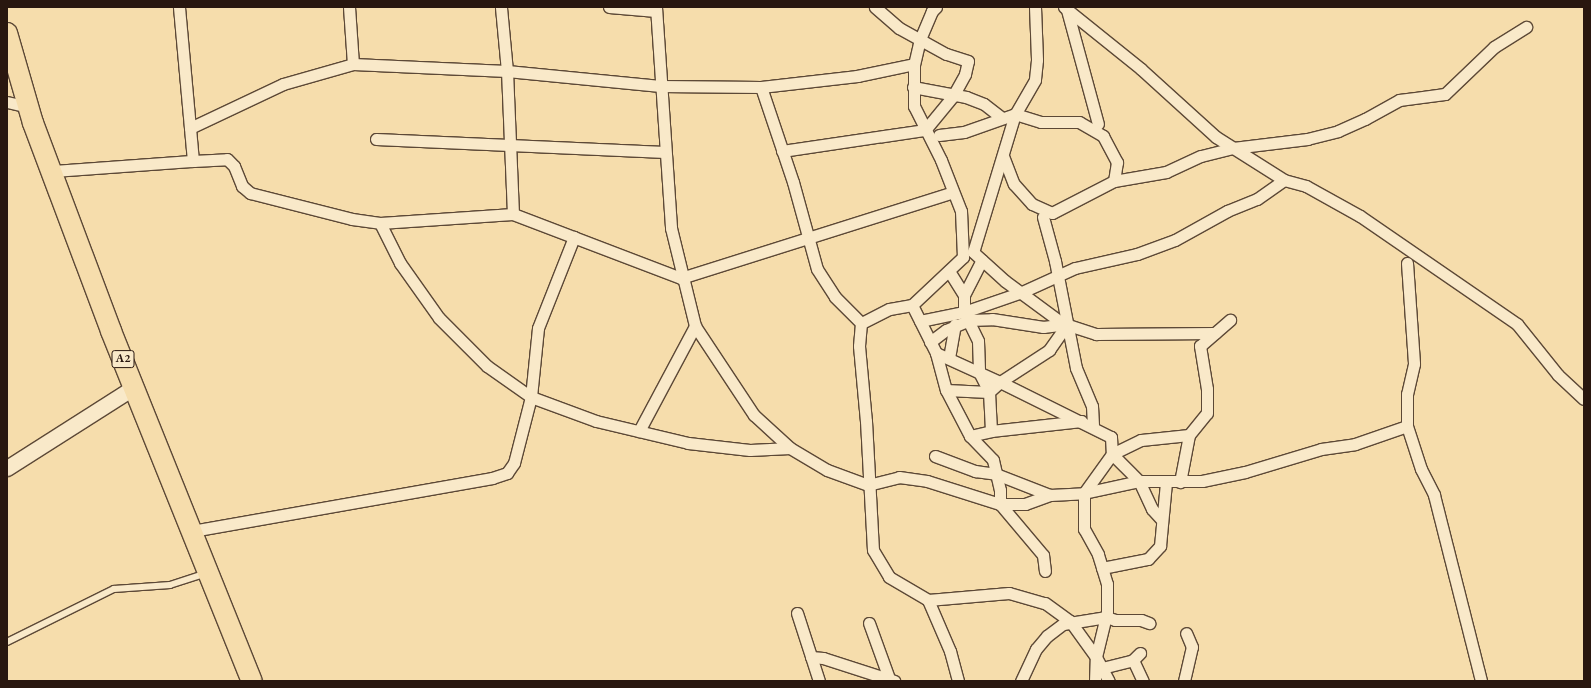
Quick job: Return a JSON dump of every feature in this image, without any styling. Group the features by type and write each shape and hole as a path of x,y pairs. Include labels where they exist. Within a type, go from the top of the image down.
{"highway":[{"name":"A2","path":"7,33 28,107 52,171 134,387 252,681"}],"street":[{"path":"179,7 193,161"},
{"path":"349,7 353,64"},
{"path":"501,7 506,71 513,214"},
{"path":"608,7 656,9 660,86 671,228 681,278 695,326 754,415 790,448 827,470 868,485 899,477 927,481 1000,504 1025,504 1050,495 1084,493 1139,481 1166,483 1202,481 1259,469 1321,449 1355,444 1407,426"},
{"path":"782,151 925,130 954,96 965,74 968,61 946,54 889,21 875,7"},
{"path":"861,323 889,309 912,305 963,257 961,211 941,160 914,106 914,64 920,39 932,11 936,7"},
{"path":"1035,7 1037,60 1035,80 1015,114 973,252 1022,292 1067,324 1096,334 1215,333"},
{"path":"1065,8 1098,124"},
{"path":"1065,8 1141,69 1216,137 1284,180 1306,186 1360,216 1517,324 1558,375 1584,399"},
{"path":"1003,156 1014,184 1032,204 1052,213 1114,182 1166,172 1201,156 1233,148 1313,138 1338,131 1366,120 1399,100 1444,94 1494,47 1526,27"},
{"path":"190,128 283,84 353,64 506,71 660,86 761,87 857,76 914,64"},
{"path":"761,87 782,151 817,269 835,298 861,323"},
{"path":"914,87 954,96 966,97 984,104 1002,118"},
{"path":"7,102 28,107"},
{"path":"939,135 964,132 1015,114 1041,122 1080,122 1103,136 1117,162 1114,182"},
{"path":"376,139 665,152"},
{"path":"52,171 227,158 234,166 242,186 250,193 380,223 513,214 681,278 809,239 954,192"},
{"path":"930,342 966,316 1075,268 1137,254 1175,240 1226,211 1257,199 1284,180"},
{"path":"1043,217 1055,261 1056,277 1076,368 1092,406 1093,426"},
{"path":"380,223 400,263 439,318 487,366 531,396 596,421 688,443 742,449 790,448"},
{"path":"192,531 492,478 507,473 514,463 531,396 538,328 574,237"},
{"path":"964,295 982,260"},
{"path":"1407,263 1414,364 1407,394 1407,426 1421,469 1434,495 1481,681"},
{"path":"949,271 964,295 966,316 978,341 979,372 989,392 991,431"},
{"path":"912,305 936,353 946,390 970,436 993,460 1000,504 1043,555 1045,571"},
{"path":"920,321 966,316 1043,327 1067,324"},
{"path":"1180,482 1189,435 1207,414 1207,389 1200,346 1230,320"},
{"path":"861,323 859,346 866,421 868,485 873,550 889,577 928,600 1009,593 1045,603 1070,621 1096,657 1109,681"},
{"path":"946,390 989,392 1000,382 1049,350 1067,324"},
{"path":"949,358 955,325"},
{"path":"639,431 695,326"},
{"path":"936,353 1093,426 1111,437 1112,454 1139,481 1152,509 1162,520"},
{"path":"7,468 134,387"},
{"path":"970,436 991,431 1081,421"},
{"path":"1095,681 1096,657 1106,617 1107,584 1098,554 1084,529 1084,493 1112,454 1141,440 1189,435"},
{"path":"935,456 975,471 996,474 1050,495"},
{"path":"1102,568 1148,559 1160,546 1166,483"},
{"path":"928,600 950,651 958,681"},
{"path":"797,613 819,681"},
{"path":"1023,680 1036,649 1047,636 1070,621 1106,617 1116,620 1141,620 1149,623"},
{"path":"869,623 891,681"},
{"path":"1184,681 1192,648 1186,633"},
{"path":"811,657 823,658 891,681"},
{"path":"1102,668 1137,657 1143,681"}],"lane":[{"path":"7,642 114,589 170,585 208,572"}]}
